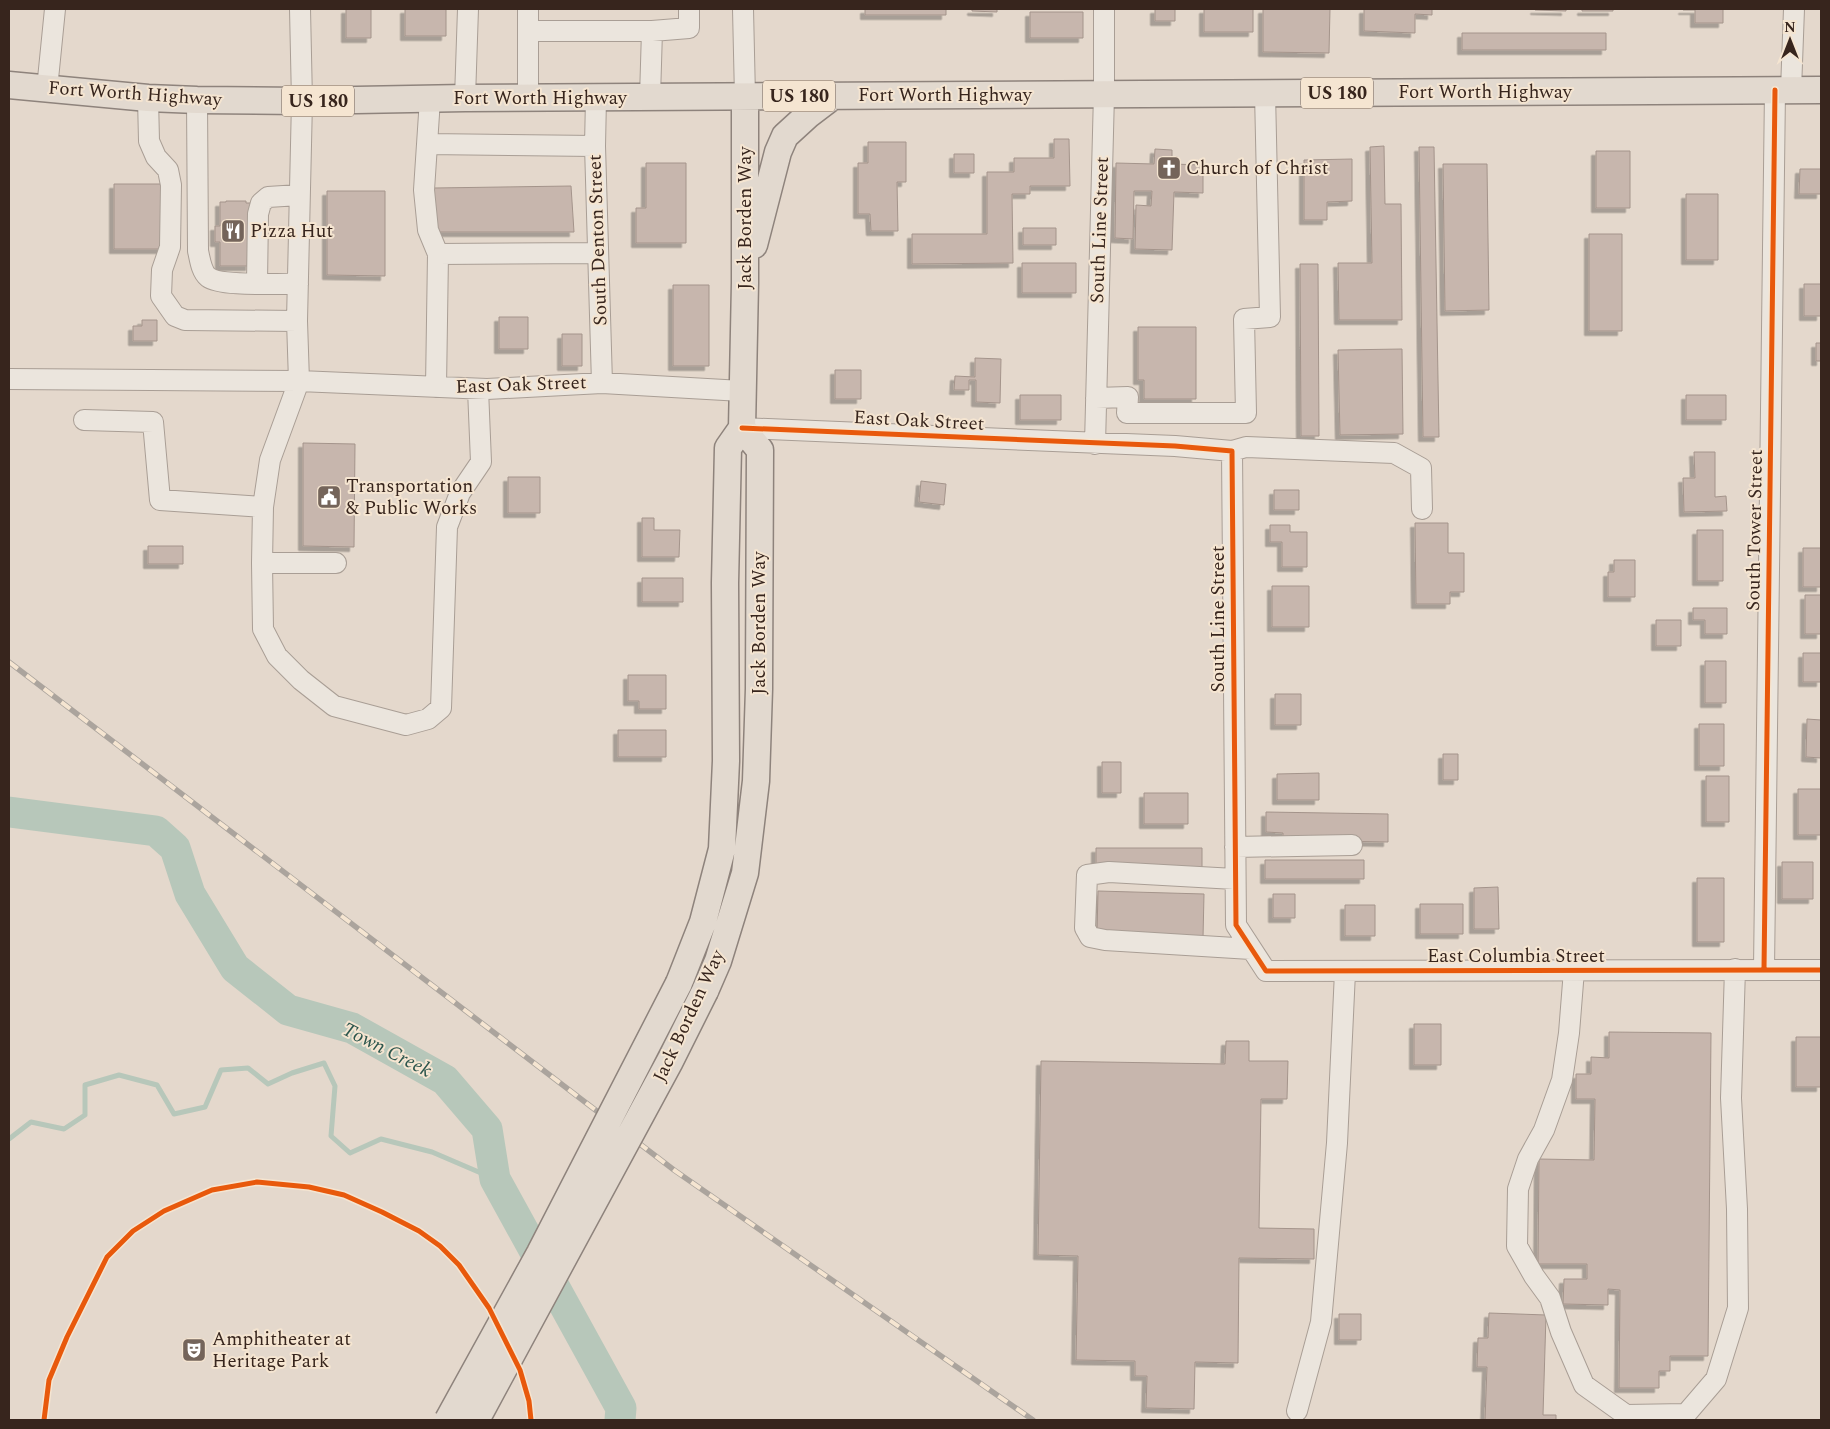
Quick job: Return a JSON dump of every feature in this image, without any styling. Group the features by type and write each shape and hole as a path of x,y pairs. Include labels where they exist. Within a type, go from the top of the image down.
{"main road":[{"name":"Fort Worth Highway","path":"9,85 148,98 302,101 465,98 1821,90"},
{"path":"745,282 778,152 785,136 833,96"},
{"name":"Jack Borden Way","path":"448,1420 540,1253 679,983 703,922 722,849 726,760 725,583 728,448 742,428 745,282 745,97"},
{"name":"Jack Borden Way","path":"476,1420 670,1061 705,991 718,961 745,873 756,781 759,689 760,450 742,428"}],"street":[{"path":"47,88 54,9"},
{"path":"300,9 302,101 297,321 299,381 270,460 263,507 263,629 278,656 301,680 334,706 406,725 428,720 441,708 447,527 460,492 481,462 478,388"},
{"path":"465,98 468,9"},
{"path":"528,9 528,98"},
{"path":"528,31 652,32 689,28 689,9"},
{"name":"Jack Borden Way","path":"743,9 745,97"},
{"name":"South Line Street","path":"1095,444 1104,94 1104,9"},
{"name":"South Tower Street","path":"1764,969 1783,90 1794,9"},
{"path":"650,97 652,32"},
{"path":"1096,398 1128,397 1127,413 1246,413 1244,319 1270,318 1265,94"},
{"path":"148,98 149,141 156,157 168,170 171,185 170,247 162,270 160,296 175,316 185,320 297,321"},
{"name":"South Denton Street","path":"596,98 595,146 602,383"},
{"path":"430,99 424,190 428,230 438,254 436,387"},
{"path":"198,100 198,251 206,276 219,282 298,284"},
{"path":"427,144 595,146"},
{"path":"257,283 258,214 262,203 268,197 299,195"},
{"path":"438,254 598,252"},
{"name":"East Oak Street","path":"9,379 299,381 478,388 602,383 742,391"},
{"path":"84,420 153,422 160,500 263,507"},
{"name":"East Oak Street","path":"742,428 1095,444"},
{"path":"1095,444 1175,446 1232,452 1246,446 1394,453 1421,468 1422,509"},
{"name":"South Line Street","path":"1232,452 1236,925"},
{"path":"262,563 336,563"},
{"path":"1235,847 1352,845"},
{"path":"1235,879 1109,872 1087,875 1085,928 1090,937 1105,940 1251,949"},
{"name":"East Columbia Street","path":"1236,925 1266,971 1821,970"},
{"path":"1574,970 1569,1033 1562,1080 1544,1130 1528,1159 1518,1189 1517,1246 1534,1276 1550,1298 1561,1332 1584,1385 1626,1415 1686,1414 1716,1379 1738,1308 1737,1209 1731,1098 1736,969"},
{"path":"1297,1411 1321,1322 1338,1143 1345,972"}],"building":[{"path":"346,9 371,9 371,38 346,38"},
{"path":"405,9 446,9 446,36 405,36"},
{"path":"865,9 946,9 946,15 865,15"},
{"path":"972,9 997,9 997,12 972,11"},
{"path":"1155,9 1175,9 1175,21 1155,21"},
{"path":"1204,9 1253,9 1253,32 1204,32"},
{"path":"1263,9 1330,9 1329,53 1263,52"},
{"path":"1364,9 1432,9 1432,15 1415,14 1415,33 1364,31"},
{"path":"1566,9 1566,11 1535,10"},
{"path":"1582,9 1613,9 1613,11 1582,11"},
{"path":"1683,9 1723,9 1723,23 1695,23 1695,10"},
{"path":"1030,12 1083,12 1083,38 1030,38"},
{"path":"1462,33 1606,33 1606,50 1462,50"},
{"path":"1054,139 1069,139 1070,186 1030,186 1030,194 1012,194 1013,263 912,264 912,234 987,234 987,172 1014,172 1014,158 1054,158"},
{"path":"868,142 906,142 906,182 897,182 898,231 871,231 870,214 858,214 858,163 868,163"},
{"path":"1384,146 1385,204 1401,204 1402,320 1339,320 1338,263 1372,263 1370,147"},
{"path":"1419,147 1434,147 1439,437 1423,437"},
{"path":"1155,149 1172,150 1172,164 1203,165 1203,193 1174,192 1172,250 1135,249 1136,205 1151,206 1152,191 1134,191 1133,239 1115,238 1116,163 1154,164"},
{"path":"1596,151 1630,151 1630,208 1596,208"},
{"path":"954,154 974,154 974,173 954,173"},
{"path":"1352,159 1352,201 1327,202 1327,220 1304,220 1304,160"},
{"path":"646,163 686,163 686,243 636,243 636,208 646,208"},
{"path":"1443,164 1487,164 1489,310 1445,311"},
{"path":"1800,169 1821,169 1821,194 1799,194"},
{"path":"114,184 162,184 162,249 114,249"},
{"path":"571,186 574,232 436,232 434,188"},
{"path":"327,191 385,191 385,276 327,275"},
{"path":"1686,194 1718,194 1718,260 1686,260"},
{"name":"Pizza Hut","path":"246,201 246,203 251,203 250,266 220,266 220,242 215,242 215,226 220,226 220,202"},
{"path":"1023,228 1056,228 1056,245 1023,245"},
{"path":"1589,234 1622,234 1622,331 1589,331"},
{"path":"1022,263 1076,263 1076,293 1022,293"},
{"path":"1300,264 1318,264 1319,436 1301,436"},
{"path":"1804,284 1821,284 1821,316 1804,316"},
{"path":"673,285 709,285 709,366 673,366"},
{"path":"499,317 528,317 528,349 499,349"},
{"path":"142,320 157,320 157,341 133,341 133,326 142,326"},
{"path":"1138,327 1196,327 1196,399 1144,399 1144,380 1138,380"},
{"path":"562,334 582,334 582,366 562,366"},
{"path":"1816,343 1821,343 1821,361 1816,361"},
{"path":"1402,349 1403,434 1340,435 1338,350"},
{"path":"975,358 1001,359 1000,403 976,402 976,380 969,380 969,390 954,390 955,376 975,377"},
{"path":"835,370 861,370 861,399 835,399"},
{"path":"1020,395 1061,395 1061,420 1020,420"},
{"path":"1686,395 1726,395 1726,420 1686,420"},
{"path":"303,443 355,444 354,547 303,546"},
{"path":"1694,452 1715,452 1715,497 1726,496 1727,511 1684,512 1683,478 1695,478"},
{"path":"508,477 540,477 540,513 508,513"},
{"path":"921,481 946,484 944,505 919,502"},
{"path":"1274,490 1299,490 1299,510 1274,510"},
{"path":"642,518 654,518 654,530 680,530 679,557 642,557"},
{"path":"1415,523 1448,523 1448,553 1464,553 1464,592 1450,592 1450,604 1416,604"},
{"path":"1270,525 1290,525 1290,532 1307,532 1307,567 1282,567 1282,542 1270,542"},
{"path":"1697,530 1723,530 1723,581 1697,581"},
{"path":"148,546 183,546 183,564 148,564"},
{"path":"1803,548 1821,548 1821,587 1803,587"},
{"path":"1614,560 1635,560 1635,597 1608,597 1608,572 1614,572"},
{"path":"642,578 683,578 683,602 642,602"},
{"path":"1272,586 1309,586 1309,627 1272,627"},
{"path":"1805,595 1821,595 1821,634 1805,634"},
{"path":"1693,608 1727,608 1727,634 1705,634 1705,620 1693,620"},
{"path":"1656,620 1681,620 1681,646 1656,646"},
{"path":"1803,653 1821,653 1821,682 1803,682"},
{"path":"1705,661 1726,661 1726,703 1705,703"},
{"path":"628,675 666,675 666,709 639,709 639,701 628,701"},
{"path":"1275,694 1301,694 1301,725 1275,725"},
{"path":"1807,719 1821,720 1821,758 1806,757"},
{"path":"1699,724 1724,724 1724,766 1699,766"},
{"path":"618,730 666,730 666,757 618,757"},
{"path":"1443,754 1458,754 1458,780 1443,780"},
{"path":"1102,762 1121,762 1121,793 1102,793"},
{"path":"1319,773 1319,800 1277,800 1277,774"},
{"path":"1706,776 1729,776 1729,822 1706,822"},
{"path":"1798,789 1821,789 1821,835 1798,835"},
{"path":"1144,793 1188,793 1188,824 1144,824"},
{"path":"1266,812 1388,814 1388,842 1283,840 1283,833 1266,832"},
{"path":"1096,848 1202,848 1202,870 1096,870"},
{"path":"1265,860 1364,860 1364,879 1265,879"},
{"path":"1782,862 1813,862 1813,899 1782,899"},
{"path":"1697,878 1724,878 1724,942 1697,942"},
{"path":"1498,887 1499,929 1474,929 1474,888"},
{"path":"1098,891 1204,894 1203,938 1097,934"},
{"path":"1273,894 1295,894 1295,918 1273,918"},
{"path":"1420,904 1463,904 1463,934 1420,934"},
{"path":"1345,905 1375,905 1375,936 1345,936"},
{"path":"1414,1024 1441,1024 1441,1065 1414,1065"},
{"path":"1609,1032 1711,1033 1708,1356 1670,1356 1670,1371 1659,1371 1659,1388 1619,1388 1620,1290 1608,1289 1608,1305 1563,1304 1564,1279 1587,1279 1587,1264 1538,1264 1539,1159 1594,1160 1595,1099 1576,1099 1576,1074 1591,1074 1591,1057 1609,1058"},
{"path":"1796,1037 1821,1037 1821,1087 1796,1087"},
{"path":"1226,1041 1249,1041 1249,1061 1288,1061 1287,1099 1261,1099 1259,1228 1314,1229 1314,1259 1239,1258 1238,1363 1195,1362 1194,1409 1146,1408 1147,1376 1135,1376 1135,1361 1076,1360 1078,1256 1038,1255 1041,1061 1225,1064"},
{"path":"1489,1313 1546,1315 1543,1415 1556,1415 1556,1420 1485,1420 1487,1367 1477,1367 1478,1338 1488,1338"},
{"path":"1339,1314 1361,1314 1361,1340 1339,1340"}],"waterway":[{"name":"Town Creek","path":"9,812 156,831 175,848 190,894 235,968 288,1010 352,1028 445,1080 487,1129 495,1179 621,1408 620,1420"},
{"path":"9,1139 31,1122 64,1129 85,1115 85,1085 119,1075 157,1085 174,1114 205,1107 221,1070 248,1068 268,1084 292,1073 324,1063 335,1086 331,1136 350,1153 381,1139 432,1152 495,1179"}],"railway":[{"path":"9,662 674,1170 1033,1420"}],"cycle path":[{"path":"1764,969 1775,90"},
{"path":"742,428 1175,446 1232,451 1236,925 1266,971 1821,970"},
{"path":"44,1420 49,1380 67,1337 107,1257 133,1231 164,1211 212,1190 257,1182 309,1187 344,1195 419,1231 440,1246 459,1265 489,1308 520,1370 529,1401 531,1420"}],"place":[{"name":"Church of Christ","path":"1169,168"},
{"name":"Pizza Hut","path":"233,231"},
{"name":"Transportation & Public Works","path":"329,497"},
{"name":"Amphitheater at Heritage Park","path":"194,1350"}]}
